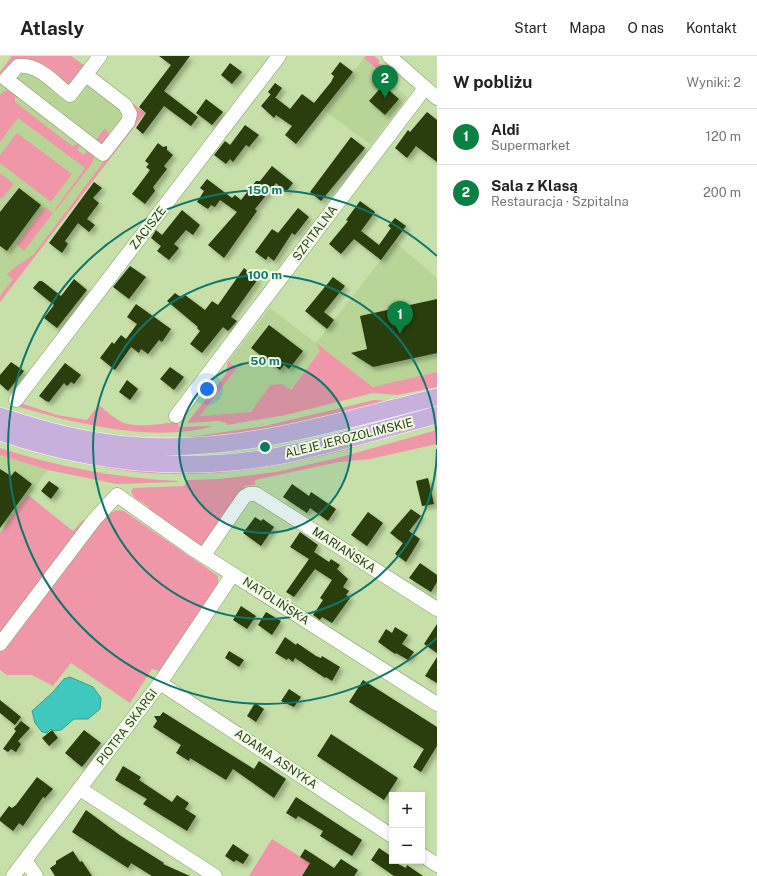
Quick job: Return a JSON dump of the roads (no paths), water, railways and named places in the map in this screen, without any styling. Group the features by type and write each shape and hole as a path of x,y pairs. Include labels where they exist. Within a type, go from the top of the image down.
{"main road":[{"name":"ALEJE JEROZOLIMSKIE","path":"0,416 66,435 94,440 142,446 202,446 259,440 437,397"},
{"name":"ALEJE JEROZOLIMSKIE","path":"0,432 55,449 91,457 147,463 198,464 231,462 278,456 437,416"}],"street":[{"name":"ZACISZE","path":"16,400 279,56"},
{"path":"389,56 437,98"},
{"path":"86,75 125,105 130,114 128,122 104,154 6,79 18,66 28,65 37,69 70,95 99,57"},
{"name":"SZPITALNA","path":"176,416 426,88"},
{"name":"MARIAŃSKA","path":"204,555 244,497 249,494 256,494 437,609"},
{"name":"NATOLIŃSKA","path":"0,644 94,520 117,495 233,574 437,704"},
{"name":"PIOTRA SKARGI","path":"13,876 160,683 233,574"},
{"name":"ADAMA ASNYKA","path":"160,683 389,834"},
{"path":"80,789 215,876"},
{"path":"425,857 437,865"},
{"path":"25,860 36,876"}],"water":[{"path":"70,677 93,687 101,698 100,709 88,719 74,719 61,730 54,731 51,729 47,733 42,732 35,723 32,711 53,692 64,679"}],"place":[{"name":"Sala z Klasą","path":"385,98"},
{"name":"Aldi","path":"400,334"}]}
